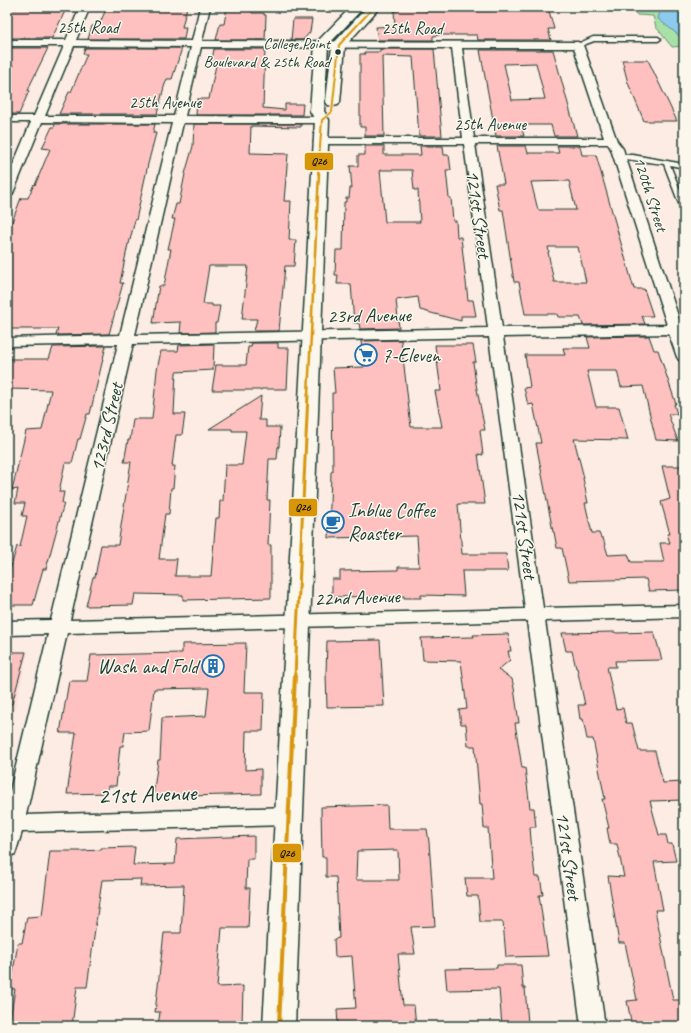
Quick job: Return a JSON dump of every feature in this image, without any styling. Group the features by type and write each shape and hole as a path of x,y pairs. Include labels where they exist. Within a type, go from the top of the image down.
{"street":[{"path":"7,192 85,7"},
{"name":"123rd Street","path":"7,848 10,824 59,627 205,7"},
{"path":"279,1026 321,131 317,111 322,44 358,7"},
{"path":"321,131 332,112 338,45 374,7"},
{"name":"25th Road","path":"7,43 578,45"},
{"name":"121st Street","path":"456,44 593,1026"},
{"name":"120th Street","path":"578,45 611,141 620,156 679,329 684,357"},
{"name":"25th Avenue","path":"7,118 179,119 321,131 469,141 611,141"},
{"name":"23rd Avenue","path":"7,342 679,329"},
{"name":"22nd Avenue","path":"7,628 684,611"},
{"name":"21st Avenue","path":"10,824 289,816"}],"lane":[{"path":"578,45 593,39 658,39"},
{"path":"620,156 684,166"},
{"path":"666,162 684,209"}],"shaded area":[{"path":"7,651 28,651 12,722 7,722"}],"green space":[{"path":"631,7 661,7 659,19 684,38 684,46 672,47 656,27 653,16 637,15"}],"water":[{"path":"661,7 684,7 684,38 658,19"}],"building":[{"path":"46,7 67,7 52,38 7,38 7,9 45,9"},
{"path":"107,7 161,9 161,7 187,7 182,27 186,27 184,39 88,39 92,26 99,25"},
{"path":"227,7 253,7 252,13 264,13 264,15 266,15 265,40 216,40 220,24 224,24"},
{"path":"396,8 424,8 425,11 490,11 490,9 549,11 554,29 548,29 551,40 478,40 477,35 440,35 433,36 433,40 378,40 376,27 395,26 394,11 396,11"},
{"path":"293,19 312,19 310,32 303,40 291,40"},
{"path":"7,48 48,48 31,83 19,114 7,114 7,76 13,65 7,65"},
{"path":"85,48 182,48 172,79 167,79 157,114 59,114 69,92 71,92 87,54 83,54"},
{"path":"214,49 265,49 263,108 285,110 285,104 303,104 302,115 196,115 197,99 209,99 216,65 211,65"},
{"path":"380,49 434,49 442,136 419,136 413,57 382,56 384,136 365,136 365,127 360,127 360,54 365,54 364,52 380,52"},
{"path":"480,50 553,50 577,136 554,136 551,125 521,125 524,136 496,136","holes":["536,63 545,99 512,100 504,64"]},
{"path":"622,60 648,60 677,121 644,121 628,83"},
{"path":"55,124 155,124 153,133 156,133 136,220 128,244 120,283 123,283 109,334 56,335 58,329 7,329 7,235 21,198 28,198 34,184 35,185 50,149 42,148 52,127 54,127"},
{"path":"194,124 301,124 301,127 251,126 250,153 288,154 284,201 291,201 289,240 296,240 294,266 285,266 279,331 254,331 257,319 242,319 248,266 209,266 203,304 220,306 217,323 215,323 215,332 180,333 181,322 153,323 159,286 164,286 171,249 168,249 175,219 172,219 176,204 179,204 185,174 193,146"},
{"path":"365,146 384,146 384,155 421,155 420,146 443,146 444,155 449,155 451,170 446,170 449,198 451,198 453,221 456,221 457,237 461,237 468,300 473,300 476,316 461,316 461,321 420,310 418,297 396,300 399,328 360,329 359,323 354,323 351,284 337,284 338,275 335,275 336,250 343,250 344,202 346,202 346,198 349,198 350,188 352,188 350,166 358,166 358,155 365,155","holes":["380,170 412,170 414,190 418,190 420,222 385,222"]},
{"path":"497,146 526,146 528,153 559,153 557,146 580,146 582,155 596,155 634,289 644,289 653,316 642,316 645,324 583,325 580,317 558,317 557,314 525,314 519,282 514,282 503,210 500,210 495,184 504,184","holes":["569,181 576,210 538,210 531,182","548,247 578,247 586,282 554,282"]},
{"path":"649,336 654,350 658,350 676,404 674,404 677,414 668,414 678,441 656,440 643,386 621,387 617,371 587,371 596,407 619,407 628,440 574,439 584,478 588,503 585,503 592,533 599,533 601,538 603,538 608,555 628,554 631,562 664,562 660,543 670,543 667,534 670,534 661,502 670,499 662,466 684,466 684,590 649,591 646,579 569,581 562,548 557,548 553,532 536,443 541,443 533,404 528,405 524,388 530,387 525,355 565,355 563,348 590,348 587,337"},
{"path":"401,340 411,427 442,427 435,391 441,391 435,345 473,345 476,362 473,362 476,384 485,430 480,430 483,455 478,454 485,504 458,504 462,554 506,554 508,571 462,571 464,596 421,595 421,598 404,598 404,596 332,597 332,579 340,579 340,571 398,570 398,567 419,567 417,536 329,538 331,472 333,471 332,393 335,393 333,368 364,367 361,341"},
{"path":"252,343 278,343 278,348 289,348 287,389 212,390 216,365 246,365 248,347 251,347"},
{"path":"214,344 213,370 176,372 174,414 185,414 182,435 176,435 172,466 175,466 173,488 171,488 169,514 165,514 159,559 177,559 175,576 211,576 216,518 219,518 220,501 223,501 225,465 242,465 246,431 232,431 232,429 209,429 261,396 259,420 266,420 266,427 280,427 277,459 269,459 267,500 270,500 268,545 271,545 271,598 183,600 183,595 135,594 133,605 86,606 93,577 95,577 101,545 118,545 131,462 124,462 128,440 130,440 133,419 152,419 157,370 161,351 178,351 179,345"},
{"path":"106,346 90,414 87,414 80,439 78,439 72,463 65,463 59,492 64,492 62,503 64,503 46,569 43,569 33,605 7,605 7,574 9,574 17,546 20,547 27,516 22,516 25,503 15,503 18,489 12,490 26,431 42,430 51,390 7,389 7,359 49,359 53,347"},
{"path":"654,632 662,660 615,661 616,667 607,667 616,709 623,708 626,723 632,723 639,751 655,751 663,783 684,782 684,800 650,801 659,835 666,835 668,844 672,844 676,861 654,862 663,910 655,910 673,1000 684,1000 684,1025 632,1026 627,1001 637,1000 625,943 619,943 608,876 624,877 617,844 610,844 607,828 609,828 602,799 605,799 593,739 587,739 583,719 580,719 578,705 585,705 577,668 572,651 566,651 562,633"},
{"path":"508,634 511,651 508,651 510,660 498,670 512,679 514,688 519,723 515,723 522,768 525,768 530,808 534,808 536,827 530,827 531,840 535,877 540,877 543,895 539,895 548,956 506,957 503,922 480,922 478,896 467,896 465,878 492,878 488,828 484,828 482,804 480,804 475,746 468,746 466,724 461,724 459,710 467,709 461,661 423,660 421,638 474,637 473,635"},
{"path":"380,640 384,706 327,707 327,641"},
{"path":"246,643 244,692 264,692 263,731 246,731 245,770 261,769 261,794 153,797 158,760 160,760 162,718 206,716 209,688 154,689 149,731 125,732 123,746 120,746 116,786 108,786 107,793 67,794 76,733 60,733 69,681 87,681 91,655 182,653 182,644"},
{"path":"7,652 26,652 12,704 7,704"},
{"path":"387,805 388,829 427,829 435,926 411,927 415,954 398,954 403,1005 414,1005 416,1026 338,1026 337,1009 356,1008 352,956 335,957 334,939 339,938 336,877 326,877 326,857 322,857 321,807","holes":["398,850 399,880 356,880 357,851"]},
{"path":"254,836 254,859 247,859 246,888 250,888 248,928 222,928 217,987 243,986 242,1026 158,1026 160,1012 155,1012 164,933 181,933 184,885 140,886 141,879 102,880 87,987 77,987 72,1026 9,1026 15,989 10,989 18,943 22,943 27,917 42,916 50,851 81,851 101,850 101,848 135,847 133,865 175,864 177,839"},
{"path":"497,965 521,965 523,988 525,988 528,1023 521,1024 522,1026 502,1026 499,989 447,990 445,969 497,968"}],"transit line":[{"name":"Q26","path":"279,1026 320,141 322,120 332,112 339,45 374,7"}],"place":[{"name":"College Point Boulevard & 25th Road","path":"338,52"},
{"name":"7-Eleven","path":"366,355"},
{"name":"Inblue Coffee Roaster","path":"333,522"},
{"name":"Wash and Fold","path":"213,666"}]}
